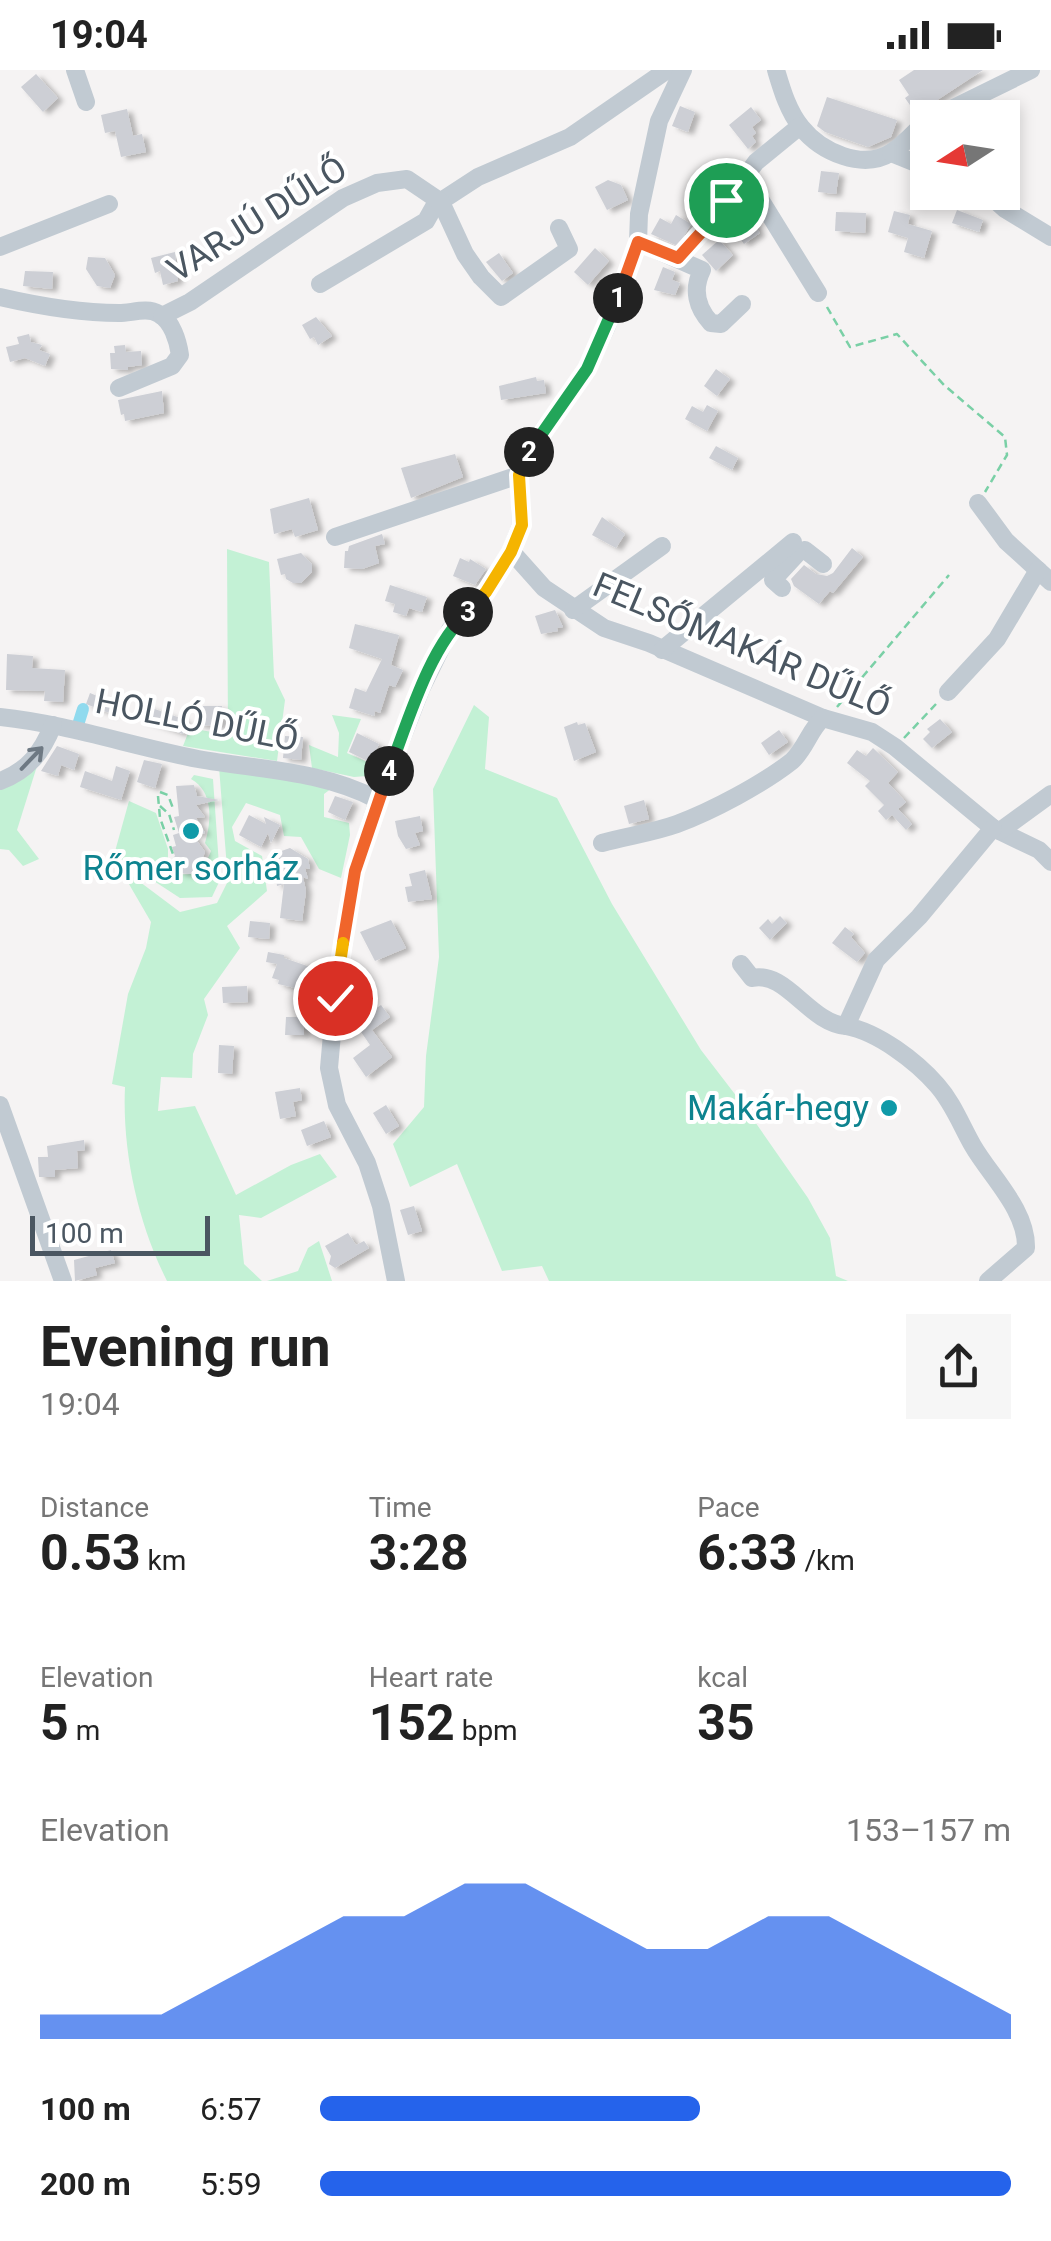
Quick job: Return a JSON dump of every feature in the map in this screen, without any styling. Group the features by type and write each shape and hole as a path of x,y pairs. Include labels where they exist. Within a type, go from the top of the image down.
{"street":[{"path":"74,70 86,102"},
{"path":"320,284 426,221 440,202 478,177 570,137 667,70"},
{"path":"396,1281 381,1206 367,1163 337,1104 329,1068 336,978 349,900 378,800 421,689 450,630 486,592 511,552 522,525 519,475 530,450 587,369 608,326 638,242 639,214 652,149 666,104 683,70"},
{"path":"776,70 800,126 821,145 845,158 864,160 891,153 910,136"},
{"path":"969,100 1031,70"},
{"path":"716,216 745,176 800,126"},
{"path":"891,153 910,161"},
{"path":"745,176 818,293"},
{"name":"VARJÚ DŰLŐ","path":"162,316 190,302 343,198 377,183 407,179 440,202"},
{"path":"440,202 464,254 501,297 569,249 558,228"},
{"path":"0,247 109,204"},
{"path":"1007,210 1051,238"},
{"path":"638,242 702,270 696,290 698,307 711,323 721,324 742,304"},
{"path":"0,297 43,307 118,313 145,311 162,316 173,330 180,355 172,366 119,388"},
{"path":"335,537 519,475"},
{"path":"948,692 997,640 1045,576 1006,541 978,503"},
{"path":"573,610 662,546"},
{"path":"798,548 823,564"},
{"path":"782,588 773,580 798,548"},
{"path":"662,650 798,548"},
{"name":"FELSŐMAKÁR DŰLŐ","path":"511,552 544,588 604,628 823,718 872,732 895,746 996,829 1039,850 1051,862"},
{"name":"HOLLÓ DŰLŐ","path":"0,717 53,725 203,760 314,775 378,800"},
{"path":"602,843 676,824 744,790 791,761 823,718"},
{"path":"0,781 30,765 53,725"},
{"path":"846,1026 876,960 919,918 996,829 1051,794"},
{"path":"742,964 752,978 765,975 774,979 834,1025 859,1028 937,1085 1026,1234 1026,1248 988,1281"},
{"path":"2,1118 64,1281"}],"path":[{"path":"682,260 716,216"},
{"path":"818,293 850,347 897,334 944,385 1006,438 1007,455 978,503"},
{"path":"823,718 832,713 949,575"},
{"path":"895,746 948,692"},
{"path":"174,811 168,795 159,794 160,818 174,858"},
{"path":"160,806 169,814 174,830"}],"green space":[{"path":"227,549 269,562 274,677 285,700 277,761 183,746 190,728 228,735"},
{"path":"474,705 489,717 485,769 557,798 612,904 701,1050 808,1198 830,1238 836,1276 848,1281 549,1281 542,1266 502,1271 457,1164 410,1187 393,1144 424,1107 426,1056 439,957 433,789"},
{"path":"332,715 361,719 347,753 372,764 367,776 312,768 309,745 338,757 339,733"},
{"path":"37,766 17,830 39,859 23,866 9,850 0,849 0,787"},
{"path":"219,767 336,785 324,794 324,817 349,823 350,835 341,878 319,869 301,837 284,836 280,815 246,803 232,827 235,841 262,856 267,891 227,926 240,948 204,999 208,1015 193,1054 192,1078 161,1077 158,1111 195,1106 236,1195 320,1154 337,1177 261,1218 239,1215 244,1264 262,1281 167,1281 134,1187 126,1137 125,1087 112,1084 128,994 146,948 151,922 126,879 132,876 180,912 217,903 228,881"},
{"path":"194,775 213,779 220,880 212,897 180,898 114,855 129,801 156,813 168,861 180,874 200,870 211,851 205,843 209,816 207,798 191,779"},
{"path":"319,1241 332,1281 267,1281 298,1271 308,1248"}],"building":[{"path":"914,70 983,70 937,100 910,100 910,105 905,98 909,95 899,80"},
{"path":"36,74 58,98 43,112 21,87"},
{"path":"827,97 897,120 891,137 868,147 825,132 817,126"},
{"path":"680,106 695,112 688,132 672,126"},
{"path":"751,107 761,120 752,127 756,142 748,149 729,125"},
{"path":"127,109 133,136 142,134 146,152 121,157 115,131 105,133 101,115"},
{"path":"821,171 839,173 836,194 818,192"},
{"path":"608,180 621,185 628,200 607,210 595,187"},
{"path":"957,210 983,220 979,232 952,223"},
{"path":"894,211 910,215 908,224 932,231 924,258 904,252 908,238 888,232"},
{"path":"836,212 866,213 865,233 835,231"},
{"path":"676,215 691,224 678,246 651,234 660,218 671,224"},
{"path":"747,215 760,233 744,244 731,226"},
{"path":"719,240 733,255 716,271 702,255"},
{"path":"595,248 609,261 588,285 574,272"},
{"path":"175,252 178,281 163,285 151,258"},
{"path":"499,253 513,273 502,281 486,262"},
{"path":"88,257 105,258 115,275 110,288 97,286 86,269"},
{"path":"663,267 675,272 672,280 680,283 675,295 654,290"},
{"path":"25,271 53,272 52,289 23,286"},
{"path":"316,317 332,336 318,345 302,325"},
{"path":"29,334 31,342 42,345 39,350 50,354 45,366 25,358 10,362 6,347 19,344 17,337"},
{"path":"125,345 126,352 141,351 142,365 128,370 111,369 110,353 115,353 114,346"},
{"path":"716,369 730,379 717,396 704,386"},
{"path":"536,377 537,381 544,380 546,393 501,400 499,386"},
{"path":"162,391 164,413 125,421 118,400"},
{"path":"707,405 718,411 707,431 685,419 692,406 703,412"},
{"path":"716,446 738,458 732,470 709,458"},
{"path":"455,454 463,477 411,498 401,468"},
{"path":"309,498 318,530 295,537 292,529 274,534 270,509"},
{"path":"602,517 625,534 616,548 592,535"},
{"path":"382,534 385,544 375,546 379,563 362,569 344,568 349,546"},
{"path":"852,548 863,557 819,604 794,586 791,579 804,565 827,576"},
{"path":"301,553 312,564 312,572 301,583 293,583 285,574 281,575 277,559"},
{"path":"460,558 486,569 475,585 453,576"},
{"path":"390,585 427,597 422,612 409,608 406,616 393,612 395,604 385,601"},
{"path":"555,610 563,627 541,634 535,616"},
{"path":"355,624 399,635 391,665 403,670 395,687 389,685 380,713 375,711 374,716 349,708 355,688 366,692 382,659 349,648"},
{"path":"7,654 33,656 32,668 65,670 63,702 44,701 45,691 6,690"},
{"path":"90,693 116,704 112,714 86,704"},
{"path":"146,706 186,720 183,734 141,719"},
{"path":"199,706 222,706 222,726 198,725"},
{"path":"940,719 952,732 932,748 923,739 930,732 927,729"},
{"path":"585,723 596,752 574,761 564,727"},
{"path":"779,730 788,742 769,755 761,743"},
{"path":"357,733 379,744 370,762 349,752"},
{"path":"285,736 303,737 301,760 283,758"},
{"path":"57,746 79,754 74,770 61,765 58,776 41,771"},
{"path":"873,748 898,772 888,783 906,802 898,809 912,824 906,830 892,815 886,820 878,811 884,805 865,786 870,781 847,763 857,750 866,756"},
{"path":"144,760 162,764 155,788 137,782"},
{"path":"116,766 130,771 121,800 80,787 85,771 112,781"},
{"name":"Rőmer sorház","path":"194,785 197,796 219,800 196,805 205,817 196,818 205,833 193,835 205,852 190,874 180,873 170,861 175,856 173,835 179,833 174,817 179,816 176,786"},
{"path":"335,796 353,802 345,820 328,812"},
{"path":"644,800 649,819 629,824 624,806"},
{"path":"249,815 266,824 264,817 280,825 271,843 268,833 261,847 239,835"},
{"path":"420,816 423,831 415,833 420,845 406,849 395,821"},
{"path":"290,848 308,859 310,869 305,868 308,879 303,877 306,891 302,921 280,918 284,884 277,886 273,854"},
{"path":"425,870 432,899 408,902 405,887 412,886 409,874"},
{"path":"780,916 787,923 770,940 759,928 768,919 772,924"},
{"path":"391,920 406,948 375,961 360,932"},
{"path":"250,921 270,923 269,939 248,937"},
{"path":"845,927 865,953 857,962 832,943"},
{"path":"268,952 310,967 307,976 313,978 308,991 278,984 279,980 272,978 277,964 266,962"},
{"path":"247,986 248,1002 223,1003 222,987"},
{"path":"381,1005 390,1017 372,1030 392,1057 366,1077 353,1058 370,1045 355,1023"},
{"path":"286,1017 304,1017 304,1035 285,1035"},
{"path":"219,1045 234,1046 232,1074 218,1073"},
{"path":"300,1088 302,1100 293,1102 296,1116 280,1119 275,1092"},
{"path":"386,1105 399,1126 386,1134 373,1113"},
{"path":"324,1121 331,1137 307,1146 301,1130"},
{"path":"84,1140 85,1150 77,1151 78,1168 55,1170 55,1177 39,1177 38,1157 48,1157 47,1146"},
{"path":"414,1206 422,1231 408,1235 400,1210"},
{"path":"348,1233 356,1245 364,1241 369,1248 335,1268 329,1264 331,1256 325,1246"},
{"path":"111,1250 115,1263 95,1268 97,1275 75,1281 74,1260"}],"waterway":[{"path":"78,725 83,709"}],"place":[{"name":"Rőmer sorház","path":"191,831"},
{"name":"Makár-hegy","path":"889,1108"}],"route":[{"path":"335,998 355,871 378,800 421,689 450,630 486,592 511,552 522,525 519,475 530,450 587,369 608,326 638,242 678,258 726,200"}]}
